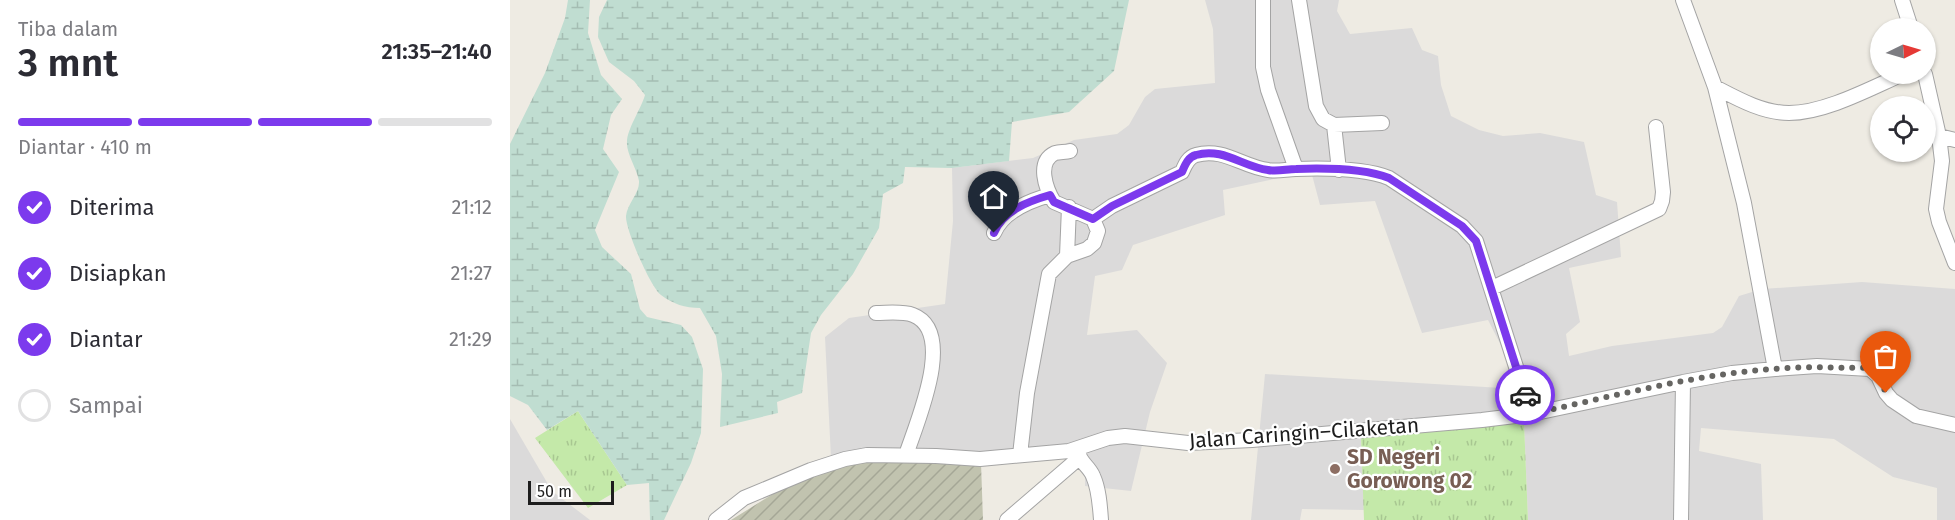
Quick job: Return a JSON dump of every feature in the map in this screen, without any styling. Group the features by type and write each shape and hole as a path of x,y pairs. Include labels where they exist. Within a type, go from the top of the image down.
{"street":[{"path":"1263,0 1263,67 1268,90 1296,169"},
{"path":"1299,0 1316,106 1323,119 1334,125 1382,123"},
{"path":"1683,0 1715,87 1744,203 1775,369"},
{"path":"1902,0 1908,18"},
{"path":"1715,87 1747,104 1788,113 1806,111 1851,98 1881,84"},
{"path":"1927,84 1942,161 1936,209 1955,263"},
{"path":"1334,125 1339,170"},
{"path":"1492,288 1659,209 1663,192 1656,127"},
{"path":"1939,136 1955,140"},
{"path":"1020,455 1027,393 1049,274 1067,256 1087,249 1094,243 1098,231 1093,219 1054,202 1044,179 1047,160 1054,154 1070,151"},
{"path":"1093,219 1112,206 1182,172 1187,161 1196,155 1222,154 1269,171 1339,170 1379,174 1389,178 1462,226 1476,241 1531,414"},
{"path":"994,233 998,224 1026,203 1050,195"},
{"path":"1067,256 1069,207"},
{"path":"876,313 913,315 926,323 933,342 933,365 906,455"},
{"name":"Jalan Caringin–Cilaketan","path":"717,520 744,498 811,470 845,459 906,455 980,459 1078,453 1108,438 1125,436 1188,443 1252,440 1482,420 1531,414 1683,382 1775,369 1818,366 1870,369 1878,376 1892,400 1916,416 1955,425"},
{"path":"1682,520 1683,382"},
{"path":"1007,520 1078,453 1093,475 1100,504 1101,520"}],"shaded area":[{"path":"1205,0 1339,0 1337,11 1350,34 1412,28 1422,50 1438,56 1441,85 1451,116 1479,130 1503,136 1540,133 1584,142 1596,195 1617,202 1621,257 1569,268 1580,322 1566,334 1569,356 1612,346 1713,333 1722,327 1739,296 1762,289 1862,282 1955,289 1955,520 1937,520 1937,488 1893,477 1834,439 1701,428 1699,451 1761,464 1763,520 1528,520 1524,422 1361,438 1364,510 1302,509 1300,520 1251,520 1265,374 1519,389 1513,369 1488,320 1422,333 1375,201 1320,205 1311,171 1223,190 1225,215 1133,245 1122,270 1095,276 1087,335 1137,330 1167,363 1150,412 1131,491 1085,486 1085,457 981,463 867,463 831,458 825,337 849,318 945,304 953,221 952,168 1033,158 1074,140 1117,134 1129,125 1145,97 1155,89 1215,83 1213,29"},
{"path":"510,419 552,491 590,520 510,520"},
{"path":"831,458 867,463 981,463 983,520 731,520"}],"green space":[{"path":"568,0 590,0 588,33 601,75 622,99 611,115 603,149 619,172 595,230 602,247 631,274 640,309 647,317 681,325 692,337 703,369 701,433 691,463 664,520 650,520 649,483 627,485 578,411 547,430 528,405 510,396 510,144 545,73 565,18"},
{"path":"607,0 1129,0 1114,71 1069,112 1012,122 1009,161 952,168 905,167 903,183 883,194 879,228 853,274 821,315 811,333 802,393 777,402 778,413 720,427 722,374 716,336 700,308 675,303 657,290 639,258 627,223 627,212 639,185 628,151 628,137 645,95 634,81 609,62 598,37 599,17"},
{"path":"578,411 627,485 588,508 535,438"},
{"path":"1524,422 1528,520 1364,520 1361,438"}],"way so far":[{"path":"1525,395 1531,414 1732,373 1818,366 1870,369 1878,376 1886,393"}],"place":[{"name":"SD Negeri Gorowong 02","path":"1335,469"}],"route":[{"path":"994,233 998,224 1026,203 1050,195 1054,202 1093,219 1112,206 1182,172 1187,161 1196,155 1222,154 1269,171 1339,170 1379,174 1389,178 1462,226 1476,241 1525,395"}]}
